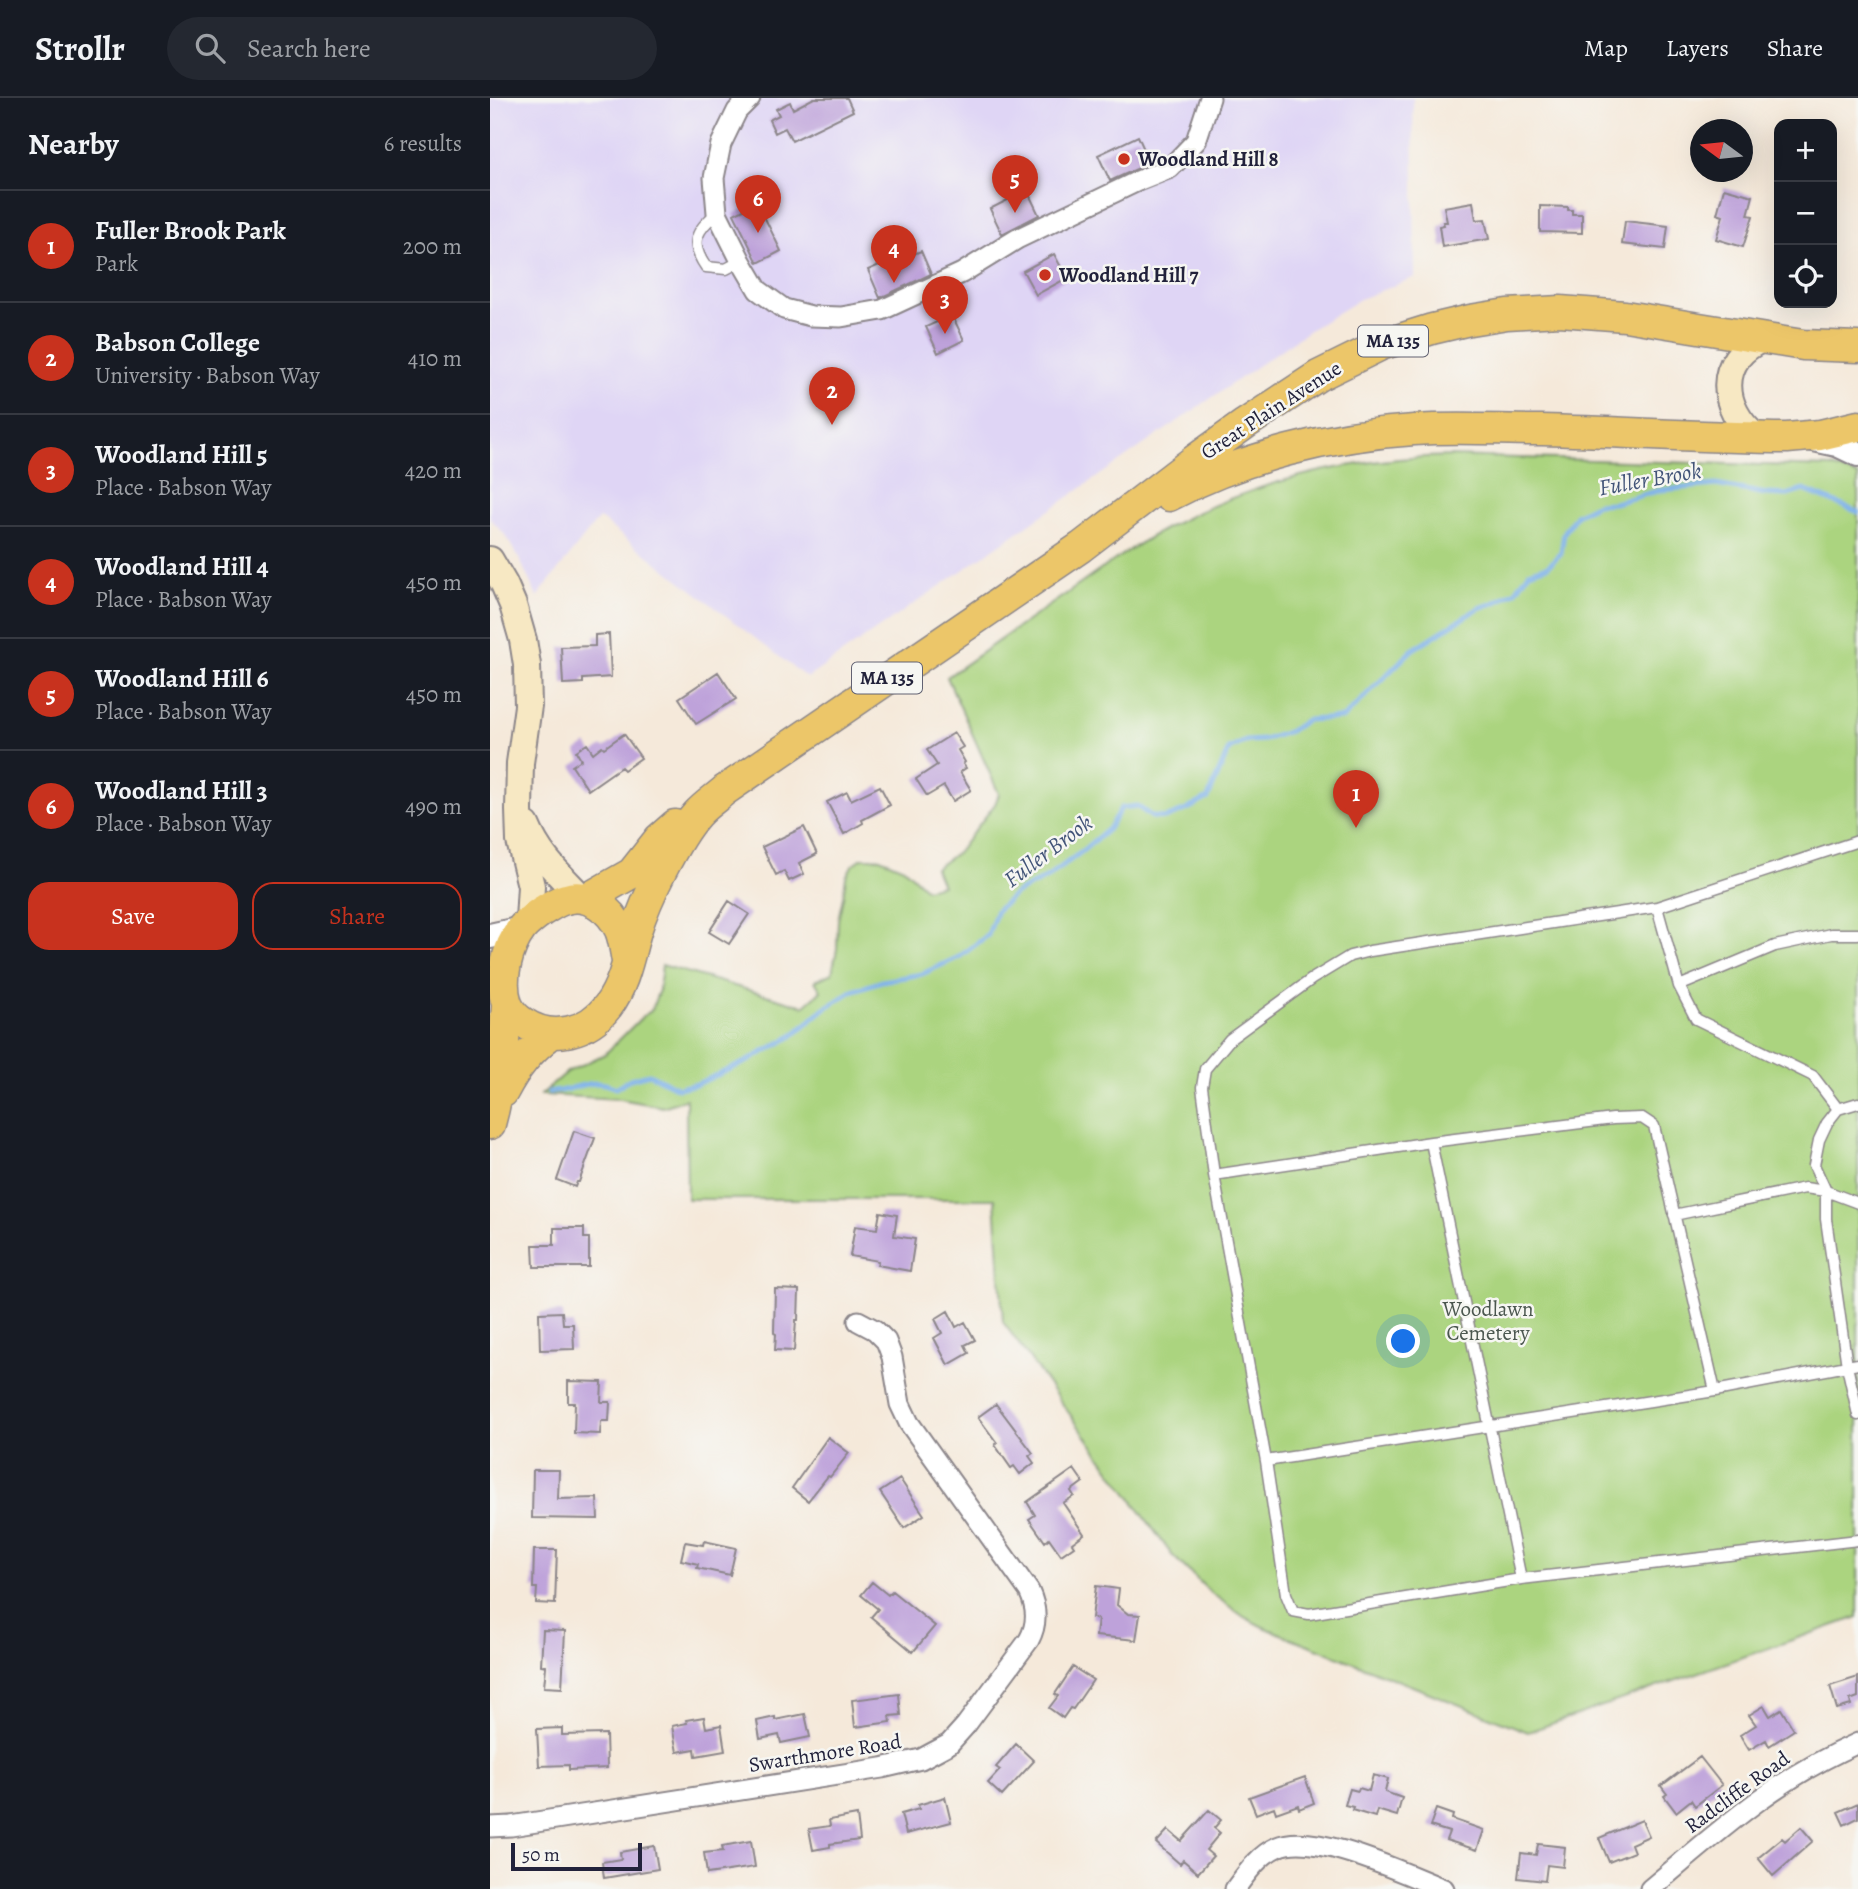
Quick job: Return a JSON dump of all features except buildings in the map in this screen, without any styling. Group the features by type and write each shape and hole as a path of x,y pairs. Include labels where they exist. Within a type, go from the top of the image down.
{"main road":[{"name":"Great Plain Avenue","path":"627,961 637,928 656,883 676,845 697,814 725,790 1081,547 1200,456 1305,384 1363,353 1415,333 1451,324 1488,317 1567,311 1625,316 1819,347 1858,347"},
{"path":"1756,437 1736,416 1731,407 1728,390 1731,372 1740,354 1762,339"},
{"name":"Great Plain Avenue","path":"1081,547 1186,487 1226,469 1294,449 1363,435 1451,429 1801,437 1858,426"},
{"path":"490,560 513,605 527,665 528,706 520,763 519,810 520,841 531,886 525,925"},
{"path":"519,810 547,863 585,898 598,904 616,923 622,935 627,961"},
{"name":"Great Plain Avenue","path":"585,898 632,873 659,839 677,823 697,814"},
{"name":"MA 135","path":"492,1117 503,1066 501,987 516,938 525,925 554,904 566,898 585,898"},
{"name":"MA 135","path":"492,1117 517,1066 532,1050 551,1034 575,1030 596,1019 610,1004 627,961"},
{"path":"501,987 518,1019 539,1031 551,1034"}],"street":[{"path":"750,98 737,111 721,144 714,178 717,213 758,290 784,309 811,316 841,317 882,310 962,273 1017,239 1170,168 1196,141 1210,98"},
{"path":"1801,437 1837,444 1858,454"},
{"path":"490,936 525,925"},
{"name":"Swarthmore Road","path":"490,1827 511,1826 882,1768 921,1759 958,1735 1029,1640 1036,1616 1029,1591 909,1423 900,1404 892,1357 886,1341 875,1330 858,1321"},
{"name":"Radcliffe Road","path":"1650,1889 1768,1793 1803,1770 1858,1743"},
{"path":"1235,1889 1267,1853 1277,1847 1300,1843 1346,1852 1444,1889"}],"lane":[{"path":"717,213 707,221 697,236 697,254 706,267 726,269 741,261"},
{"path":"1858,841 1657,907 1350,956 1312,979 1230,1039 1205,1069 1202,1087 1214,1175 1266,1461 1286,1594 1293,1611 1309,1614 1521,1579 1858,1540"},
{"path":"1657,907 1679,986 1696,1019 1812,1076 1838,1109"},
{"path":"1679,986 1775,946 1831,934 1858,934"},
{"path":"1858,1102 1838,1109 1827,1123 1819,1140 1814,1165 1826,1191 1826,1219 1853,1365 1858,1415"},
{"path":"1214,1175 1431,1142 1612,1119 1642,1118 1654,1126 1715,1391"},
{"path":"1431,1142 1521,1579"},
{"path":"1674,1215 1805,1188 1826,1191 1858,1203"},
{"path":"1266,1461 1715,1391 1853,1365"}],"shaded area":[{"path":"490,98 1413,98 1415,277 1360,299 1308,331 807,678 599,518 537,597 505,535 490,518"}],"green space":[{"name":"Woodlawn Cemetery","path":"1451,456 1832,467 1858,476 1858,1617 1528,1732 1261,1626 1210,1592 1172,1555 1003,1322 995,1199 687,1199 686,1099 663,1107 620,1099 541,1095 567,1072 605,1054 651,1011 659,990 662,965 804,1006 821,991 815,981 832,973 846,877 852,866 862,858 880,858 904,868 926,889 942,885 935,868 958,852 995,804 999,794 947,677 1134,547 1162,530 1209,508 1275,483 1344,466"}],"waterway":[{"name":"Fuller Brook","path":"549,1092 598,1083 616,1088 630,1079 649,1074 678,1088 697,1084 746,1062 792,1036 824,1009 852,991 882,981 922,974 959,957 988,935 997,910 1016,893 1048,877 1081,852 1108,829 1121,808 1137,806 1152,817 1165,818 1186,810 1208,798 1229,749 1246,741 1264,740 1290,731 1306,720 1343,718 1412,650 1479,608 1516,591 1529,572 1548,566 1561,553 1564,533 1576,515 1597,504 1614,503 1661,490 1716,485 1766,494 1787,495 1804,490 1858,512"}],"place":[{"name":"Woodland Hill 8","path":"1124,159"},
{"name":"Woodland Hill 6","path":"1015,213"},
{"name":"Woodland Hill 3","path":"758,233"},
{"name":"Woodland Hill 7","path":"1045,275"},
{"name":"Woodland Hill 4","path":"894,283"},
{"name":"Woodland Hill 5","path":"945,334"},
{"name":"Babson College","path":"832,425"},
{"name":"Fuller Brook Park","path":"1356,828"}]}
